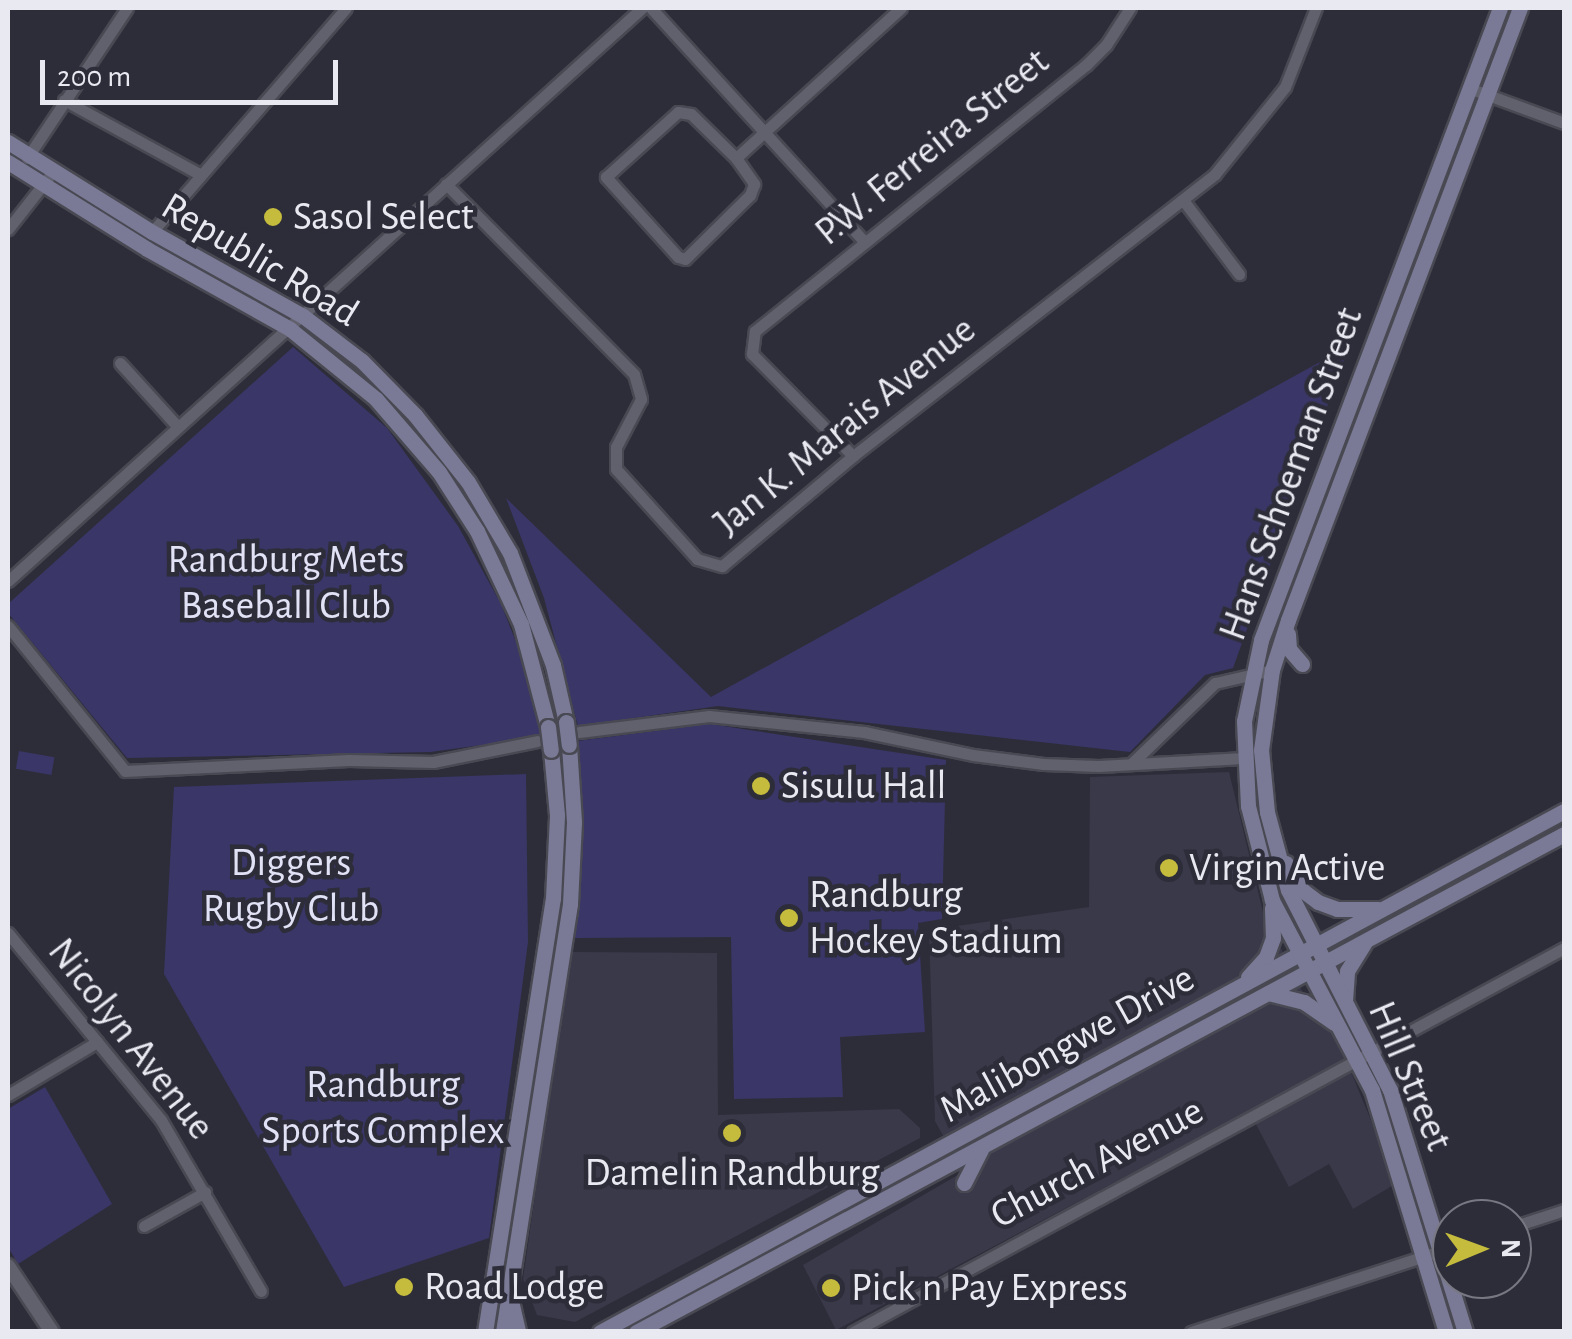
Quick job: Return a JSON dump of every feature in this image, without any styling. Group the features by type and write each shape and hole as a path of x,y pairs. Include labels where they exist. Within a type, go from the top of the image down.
{"main road":[{"name":"Hans Schoeman Street","path":"1316,966 1272,900 1252,829 1244,758 1253,673 1261,640 1469,88 1510,9"},
{"name":"Hans Schoeman Street","path":"1307,950 1274,842 1261,750 1272,670 1486,95 1510,9"},
{"name":"Republic Road","path":"8,142 18,162 43,186 290,328 376,398 416,442 468,514 521,624 548,727 544,746 557,815 553,898 485,1332"},
{"name":"Republic Road","path":"18,162 52,171 303,316 362,362 415,415 491,517 540,626 571,733 574,822 570,904 503,1332"},
{"path":"1288,620 1289,649 1302,664"},
{"name":"Malibongwe Drive","path":"600,1332 1564,811"},
{"name":"Malibongwe Drive","path":"636,1332 1564,834"},
{"path":"1274,842 1302,890 1318,902 1337,908 1383,909"},
{"path":"1238,988 1266,956 1273,938 1272,900"},
{"path":"1344,1002 1347,971 1366,941"},
{"name":"Hill Street","path":"1316,966 1344,1002 1365,1057 1446,1332"},
{"name":"Hill Street","path":"1316,966 1341,1029 1365,1057 1400,1115 1432,1208"},
{"path":"1268,992 1304,1002 1341,1029"},
{"path":"930,1176 963,1181 984,1146"},
{"path":"511,1271 512,1309 518,1332"},
{"name":"Hill Street","path":"1457,1299 1465,1332"}],"street":[{"path":"18,162 127,8"},
{"path":"152,232 346,8"},
{"path":"8,581 642,8"},
{"path":"651,8 866,242"},
{"path":"736,158 901,8"},
{"name":"P.W. Ferreira Street","path":"854,456 752,354 750,342 761,325 1086,66 1106,46 1130,8"},
{"name":"Jan K. Marais Avenue","path":"446,184 638,380 641,399 616,447 616,469 703,564 730,562 854,456 1184,200 1233,156 1285,87 1316,8"},
{"path":"1469,88 1564,123"},
{"path":"64,100 202,175"},
{"path":"678,112 692,114 736,158 752,180 750,195 685,259 606,177 678,112"},
{"path":"8,229 52,171"},
{"path":"1184,200 1239,274"},
{"path":"120,363 178,427"},
{"path":"8,626 125,770 348,760 433,762 544,746"},
{"path":"1130,765 1216,683 1272,670"},
{"path":"571,733 665,718 745,718 864,732 1010,760 1130,765 1244,758"},
{"name":"Nicolyn Avenue","path":"8,933 161,1120 261,1291"},
{"name":"Church Avenue","path":"853,1332 1564,948"},
{"path":"8,1094 96,1042"},
{"path":"144,1226 205,1192"},
{"path":"1532,1220 1564,1210"},
{"path":"1191,1332 1432,1254"},
{"path":"8,1266 52,1332"}],"shaded area":[{"path":"1229,772 1263,912 1315,1017 1336,1036 1397,1183 1353,1209 1329,1164 1289,1187 1249,1111 836,1330 803,1265 963,1172 935,1121 929,930 1089,907 1090,777"},
{"name":"Damelin Randburg","path":"570,952 717,953 718,1115 899,1109 920,1128 920,1138 575,1322 537,1315 523,1279"}],"green space":[{"path":"1349,346 1233,668 1205,675 1130,752 718,706 578,726 544,598 506,498 711,697"},
{"name":"Randburg Mets Baseball Club","path":"293,347 387,428 458,526 501,604 526,667 542,737 430,752 127,758 8,613 8,604"},
{"path":"710,724 946,760 942,919 918,923 925,1032 840,1037 843,1097 734,1099 731,937 574,938 577,741"},
{"path":"19,751 54,757 51,775 16,769"},
{"path":"526,774 528,942 489,1238 344,1287 164,974 174,787"},
{"path":"45,1087 112,1204 18,1264 8,1247 8,1109"}],"place":[{"name":"Sasol Select","path":"273,217"},
{"name":"Sisulu Hall","path":"761,786"},
{"name":"Virgin Active","path":"1169,868"},
{"name":"Randburg Hockey Stadium","path":"789,918"},
{"name":"Damelin Randburg","path":"732,1133"},
{"name":"Road Lodge","path":"404,1287"},
{"name":"Pick n Pay Express","path":"831,1288"}],"park label":[{"name":"Diggers Rugby Club","path":"291,886"},
{"name":"Randburg Sports Complex","path":"383,1108"}]}
